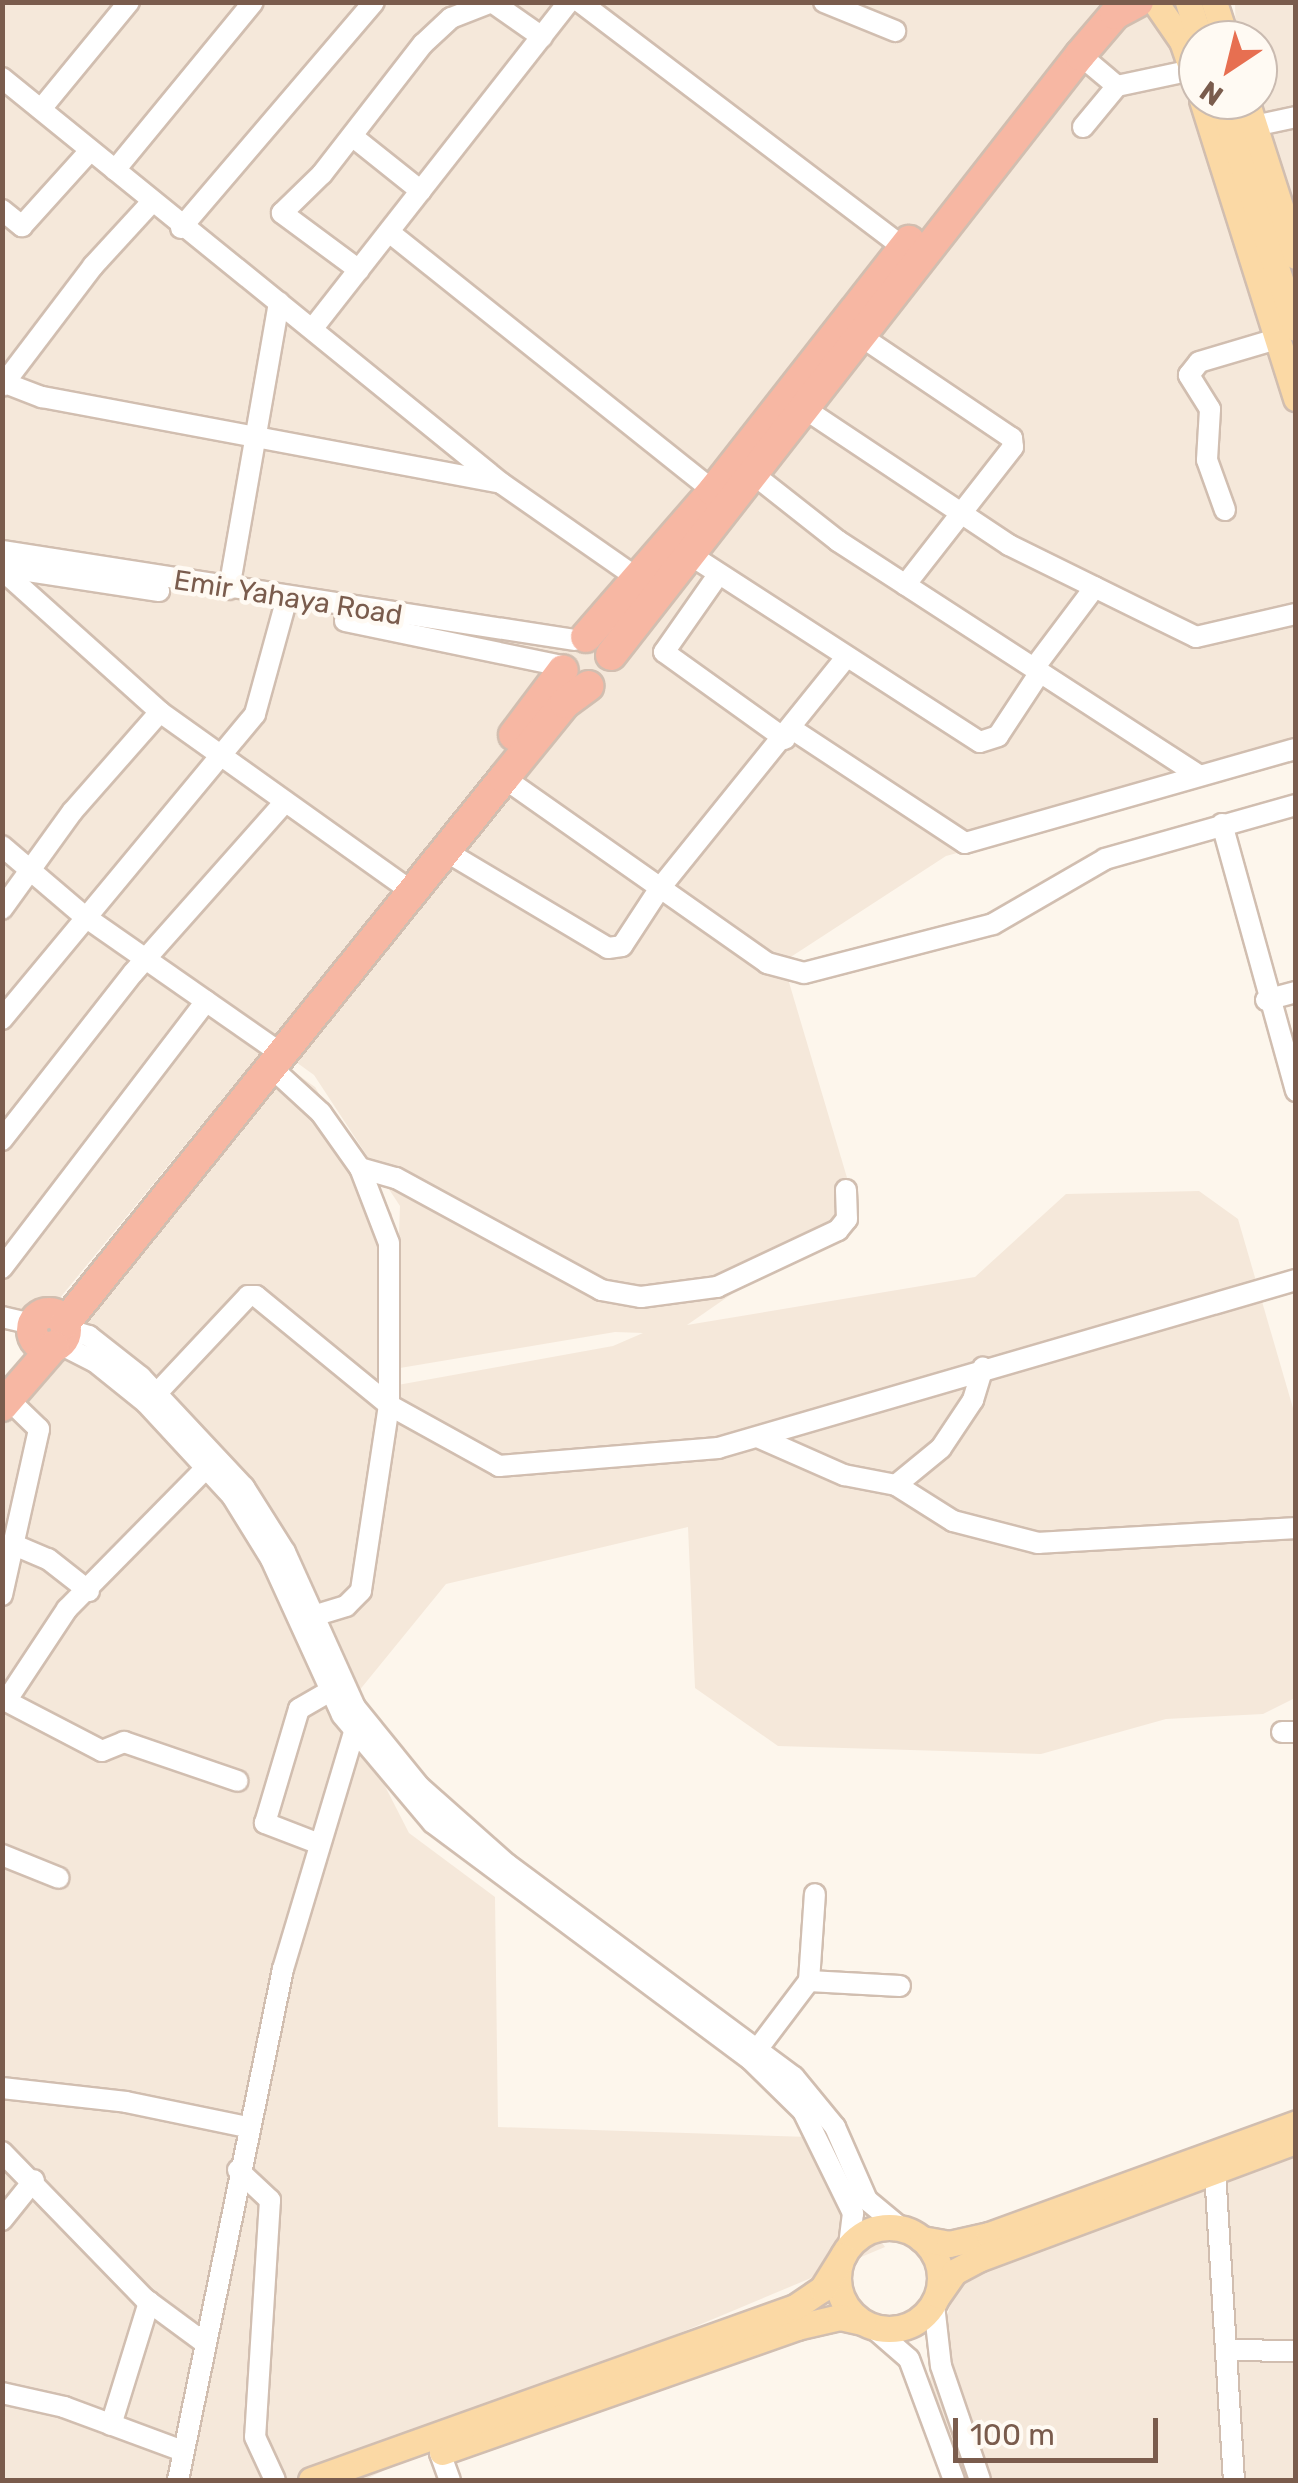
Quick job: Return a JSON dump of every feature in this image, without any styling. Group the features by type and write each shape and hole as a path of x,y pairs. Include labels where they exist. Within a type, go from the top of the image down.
{"highway":[{"path":"272,1058 575,660 714,491 1097,2"},
{"path":"4,1393 272,1058 447,852 565,704 575,660 602,642 610,656 1080,55 1115,14 1138,2"}],"main road":[{"path":"1154,2 1178,34"},
{"path":"1209,120 1288,333"},
{"path":"1227,120 1288,333 1296,400"},
{"path":"1252,120 1286,197 1296,256"},
{"path":"312,2480 795,2307 822,2290 846,2252 872,2230 912,2234 949,2244 989,2236 1296,2123"},
{"path":"362,2480 797,2326 840,2317 866,2324 906,2327 936,2300 954,2272 978,2259 1296,2141"},
{"path":"912,2234 939,2264 936,2300"},
{"path":"846,2252 838,2286 866,2324"}],"street":[{"path":"41,109 128,2"},
{"path":"115,170 253,2"},
{"path":"182,228 374,2"},
{"path":"359,270 282,214 352,136 423,44 451,18 492,2 542,37"},
{"path":"824,2 895,31"},
{"path":"314,328 542,37 579,3 904,248"},
{"path":"1080,55 1118,86"},
{"path":"2,78 88,153 115,170 182,228 314,328 500,483 640,580"},
{"path":"1083,128 1118,86 1178,80"},
{"path":"1254,126 1296,117"},
{"path":"352,136 421,191"},
{"path":"2,210 22,226 88,153"},
{"path":"151,203 93,266 6,377 42,397 500,483"},
{"path":"389,232 714,491"},
{"path":"229,589 280,302"},
{"path":"1225,510 1207,460 1210,410 1189,375 1199,362 1288,333"},
{"path":"862,337 1012,438 1010,456 904,586"},
{"path":"804,409 961,514 1095,587 1203,639 1296,614"},
{"path":"753,474 799,514 904,586 1199,775"},
{"name":"Emir Yahaya Road","path":"2,551 229,589 575,660"},
{"path":"689,554 845,659 980,742 998,736 1037,670 1095,587"},
{"path":"2,569 160,712 216,756 401,884"},
{"name":"Emir Yahaya Road","path":"2,569 284,609 575,660"},
{"path":"718,575 664,652 965,843 1296,749"},
{"path":"2,1019 216,756 255,714 284,609"},
{"path":"447,852 608,948 622,946 660,888 845,659"},
{"path":"2,909 30,866 160,712"},
{"path":"504,778 767,963 804,973 993,924 1088,866 1296,805"},
{"path":"2,1140 285,802"},
{"path":"1222,824 1266,1000 1296,1091"},
{"path":"2,846 84,916 206,1001 272,1058 321,1113 360,1168 389,1243 389,1405 361,1591 346,1606 313,1616"},
{"path":"1266,1000 1296,992"},
{"path":"3,1265 206,1001"},
{"path":"360,1168 396,1178 601,1290 641,1297 717,1287 838,1230 847,1218 846,1190"},
{"path":"157,1393 248,1296 256,1296 389,1405 499,1466 718,1448 983,1367 1296,1280"},
{"path":"2,1318 89,1336 157,1393 244,1487 280,1542 355,1707 443,1812 760,2047 816,2099 867,2200 912,2234"},
{"path":"52,1330 132,1391 208,1466 271,1558 329,1692 354,1732 460,1846 783,2090 820,2137 850,2204 855,2222 846,2252"},
{"path":"896,1485 941,1448 973,1400 983,1367"},
{"path":"2,1595 38,1429 4,1393"},
{"path":"760,1438 844,1476 896,1485 953,1521 1038,1543 1296,1528"},
{"path":"208,1466 28,1660 7,1706 102,1751 124,1742 238,1781"},
{"path":"12,1544 48,1559 88,1591"},
{"path":"317,1843 265,1823 299,1709 329,1692"},
{"path":"178,2480 202,2341 247,2127 317,1843 354,1732"},
{"path":"2,1855 58,1878"},
{"path":"760,2047 810,1981 814,1894"},
{"path":"810,1981 900,1986"},
{"path":"2,2088 126,2102 247,2127"},
{"path":"2,2152 34,2180 149,2302 202,2341"},
{"path":"238,2170 270,2200 255,2437 275,2480"},
{"path":"1215,2171 1230,2350 1234,2480"},
{"path":"2,2220 34,2180"},
{"path":"936,2300 941,2366 980,2480"},
{"path":"111,2425 149,2302"},
{"path":"866,2324 908,2359 954,2480"},
{"path":"1230,2350 1296,2351"},
{"path":"2,2394 111,2425 183,2451"},
{"path":"440,2453 450,2480"}],"shaded area":[{"path":"3,3 1200,3 1206,20 1178,20 1178,120 1278,120 1278,20 1235,20 1235,3 1295,3 1295,762 946,856 783,962 856,1208 687,1325 975,1277 1066,1194 1199,1191 1238,1219 1295,1415 1295,1698 1263,1714 1166,1719 1041,1754 778,1746 695,1688 688,1527 446,1584 345,1708 409,1833 495,1897 498,2127 809,2137 885,2247 625,2356 364,2480 3,2480 3,1381 269,1054 315,1087 392,1214 381,1388 613,1346 643,1333 615,1332 394,1369 400,1206 314,1075 271,1044 391,893 37,1326 3,1314"},
{"path":"1295,2156 1295,2480 943,2480 928,2386 959,2273 1026,2237"}]}
